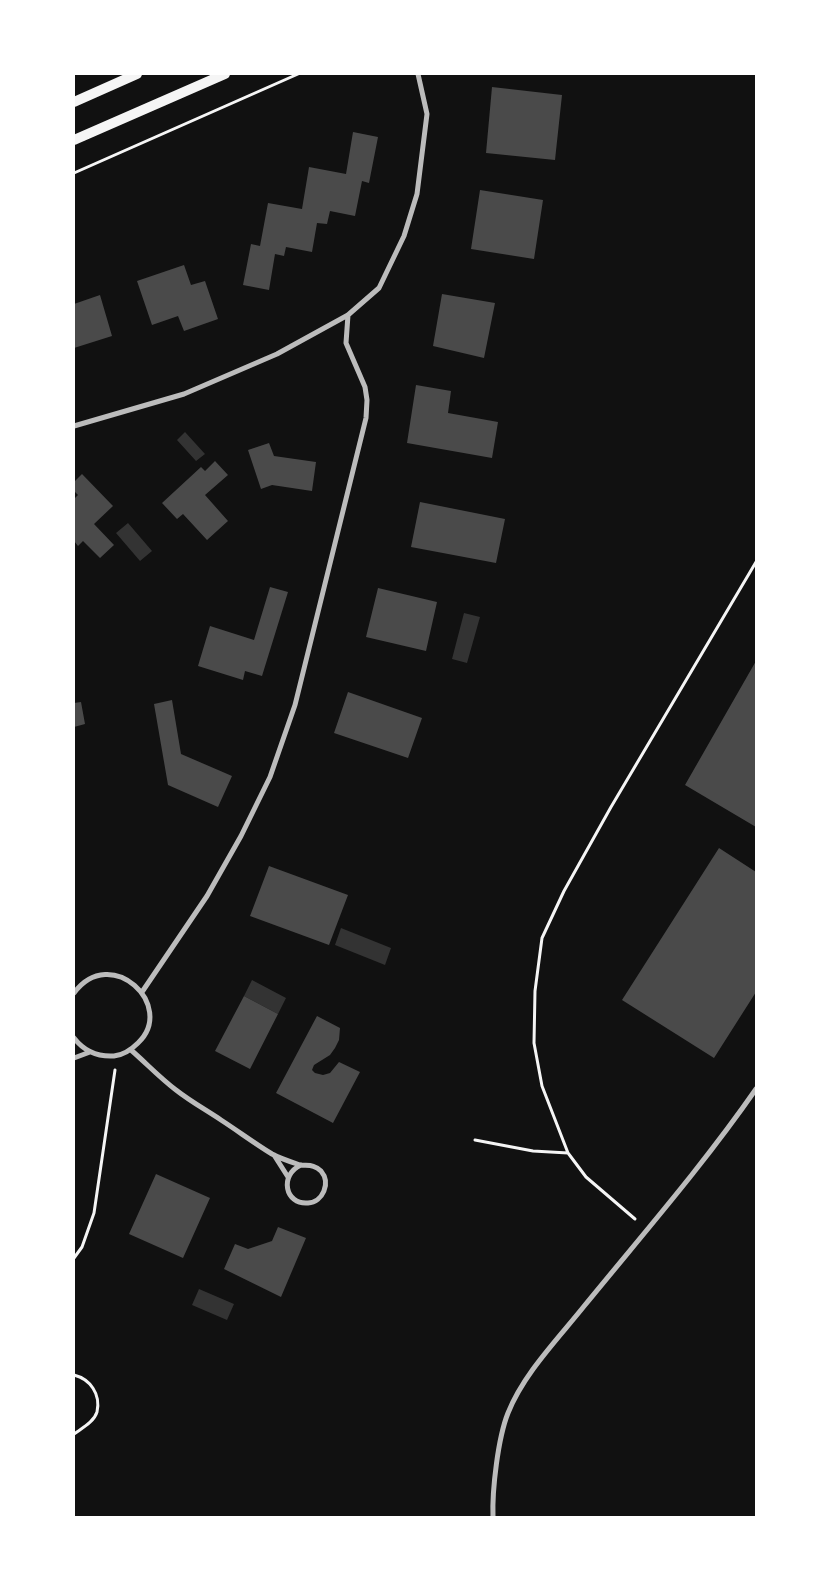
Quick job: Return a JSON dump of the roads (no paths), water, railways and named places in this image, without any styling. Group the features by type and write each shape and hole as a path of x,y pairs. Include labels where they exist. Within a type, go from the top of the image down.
{"main road":[{"path":"74,102 137,74"},
{"path":"74,140 225,74"}],"street":[{"path":"74,426 184,394 277,354 348,315 379,288 404,236 416,194 427,114 418,74"},
{"path":"142,992 207,896 241,836 270,777 295,705 366,418 367,400 365,387 346,344 348,315"},
{"path":"74,990 87,980 100,975 114,975 132,982 142,992 148,1005 149,1020 145,1033 131,1050 118,1055 103,1056 90,1052 74,1038"},
{"path":"131,1050 176,1090 273,1155 302,1165 314,1166 323,1174 325,1187 319,1198 308,1203 295,1200 288,1190 288,1177 291,1172 302,1165"},
{"path":"74,1058 90,1052"},
{"path":"493,1517 492,1501 500,1444 508,1413 535,1368 696,1169 756,1089"},
{"path":"273,1155 288,1177"}]}
